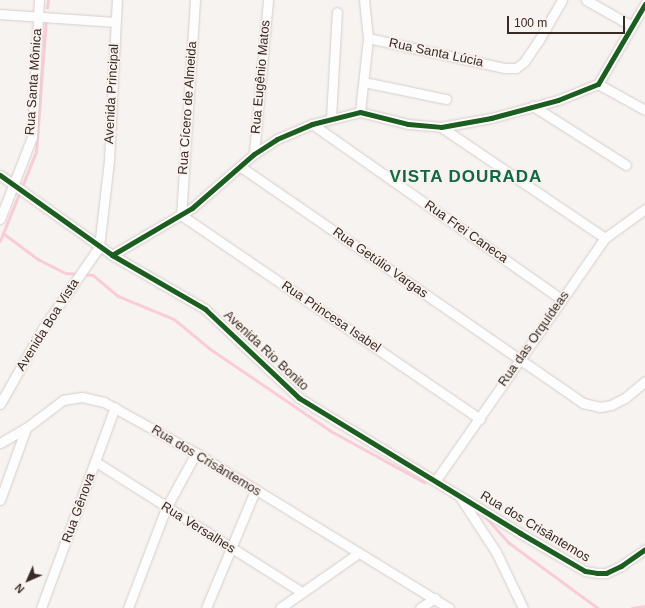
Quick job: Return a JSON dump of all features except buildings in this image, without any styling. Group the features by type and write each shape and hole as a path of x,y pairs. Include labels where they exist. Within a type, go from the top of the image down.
{"street":[{"name":"Rua Santa Mônica","path":"0,219 32,137 40,0"},
{"name":"Avenida Principal","path":"98,247 106,189 117,0"},
{"name":"Rua Cícero de Almeida","path":"181,215 195,0"},
{"name":"Rua Eugênio Matos","path":"254,154 268,0"},
{"path":"360,112 368,38 364,0"},
{"name":"Rua Santa Lúcia","path":"368,38 505,68 516,68 524,62 562,0"},
{"path":"586,0 632,26"},
{"path":"112,255 181,215 241,167 254,154 277,139 312,124 331,118 360,112 408,124 441,127 491,118 558,100 598,84 645,4"},
{"path":"331,118 337,12"},
{"path":"0,14 115,22"},
{"path":"364,82 446,99"},
{"path":"598,84 645,110"},
{"path":"533,106 626,165"},
{"name":"Rua Frei Caneca","path":"312,124 562,299"},
{"path":"441,127 605,238"},
{"name":"Rua Getúlio Vargas","path":"241,167 519,359 592,406 611,405 625,398 645,381"},
{"name":"Avenida Rio Bonito","path":"0,175 98,247 204,309 299,398 457,493"},
{"name":"Rua das Orquídeas","path":"438,482 519,359 605,238 645,209"},
{"name":"Rua Princesa Isabel","path":"181,215 480,419"},
{"name":"Avenida Boa Vista","path":"0,404 43,328 98,247"},
{"name":"Rua dos Crisântemos","path":"0,443 26,428 55,405 72,398 94,398 116,407 196,453 357,554 435,598 449,608"},
{"name":"Rua Gênova","path":"41,608 116,407"},
{"path":"0,500 26,428"},
{"path":"128,608 166,508 196,453"},
{"name":"Rua Versalhes","path":"96,462 166,508 302,592"},
{"path":"206,608 255,491"},
{"path":"457,493 496,552 523,608"},
{"name":"Rua dos Crisântemos","path":"457,493 585,571 606,573 645,549"},
{"path":"280,608 357,554"},
{"path":"420,608 435,598"}],"waterway":[{"path":"47,8 48,0"},
{"path":"0,241 36,152 46,20"},
{"path":"3,233 38,259 66,273 78,274"},
{"path":"83,274 93,275 118,296 174,319 209,348 331,431 424,482"},
{"path":"484,515 508,542 598,608"},
{"path":"632,608 645,606"}],"cycle path":[{"path":"112,255 192,208 254,154 277,139 312,124 360,112 408,124 441,127 491,118 558,100 598,84 645,4"},
{"path":"0,175 112,255 205,309 299,398 585,571 606,573 621,566 645,549"}],"district":[{"name":"VISTA DOURADA","path":"466,177"}]}
